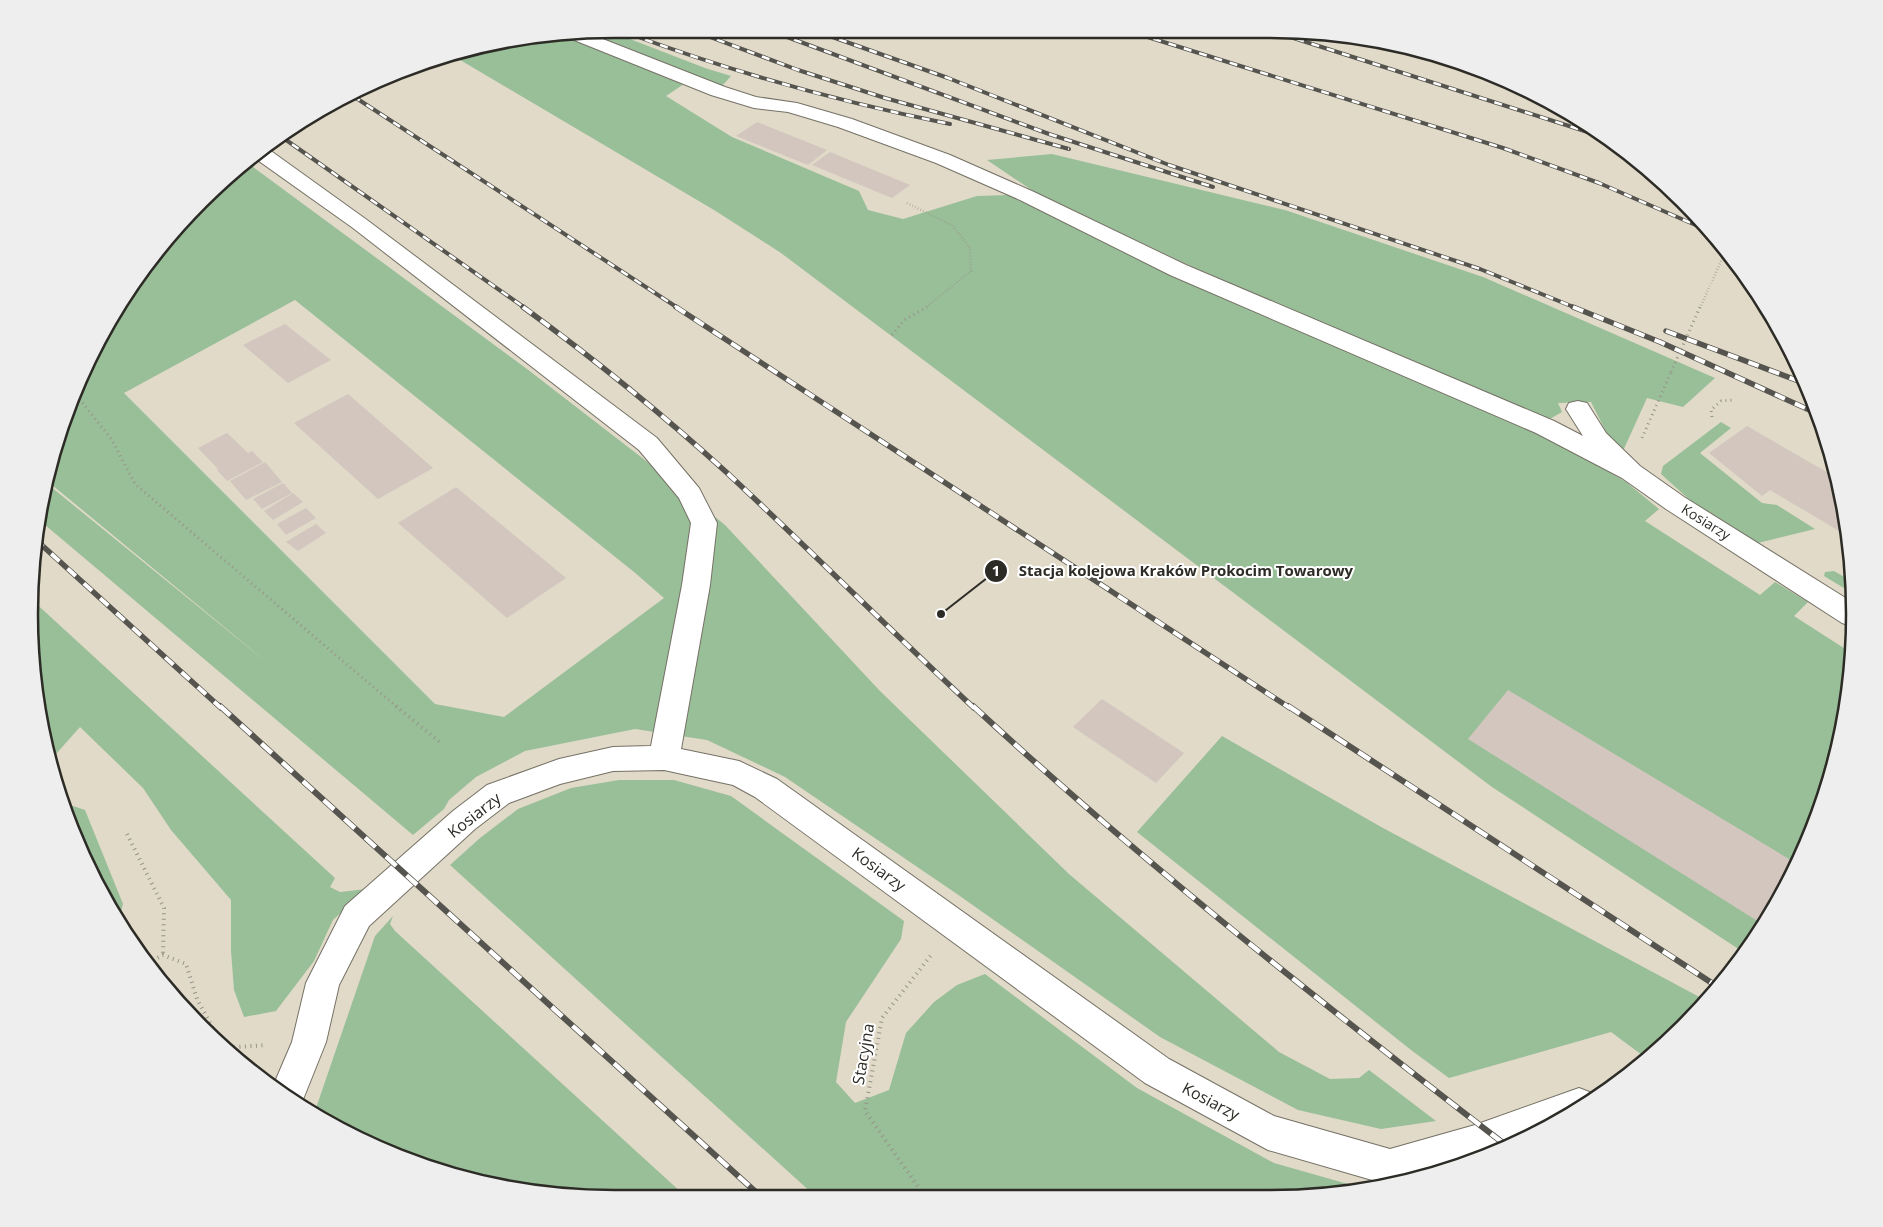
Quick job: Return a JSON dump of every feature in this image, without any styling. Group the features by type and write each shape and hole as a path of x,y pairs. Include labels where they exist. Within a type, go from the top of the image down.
{"lane":[{"path":"587,39 718,91 754,102 799,110 845,123 896,141 1027,196 1178,270 1544,427 1631,472"},
{"path":"265,156 368,230 648,444 690,494 704,524 696,585 664,758"},
{"name":"Kosiarzy","path":"1578,409 1597,439 1631,472 1675,503 1846,612"},
{"name":"Kosiarzy","path":"290,1090 309,1042 323,983 357,916 457,827 498,794 559,772 614,759 664,758 739,774 766,788 1157,1071 1268,1132 1390,1167 1475,1143 1550,1116"}],"path":[{"path":"892,335 904,320 925,308 971,271 970,248 953,226 907,203"},
{"path":"1647,426 1722,258"},
{"path":"79,398 112,440 135,484 364,680 441,743"},
{"path":"1712,417 1711,410 1721,401 1733,400"},
{"path":"126,834 164,908 163,955"},
{"name":"Stacyjna","path":"920,1190 865,1111 882,1018 941,942 958,927"},
{"path":"154,960 163,955 186,964 197,999 212,1026"}],"shaded area":[{"path":"1270,38 1345,42 1419,57 1490,81 1558,115 1590,135 1649,180 1703,234 1726,263 1748,293 1786,359 1802,393 1826,464 1841,538 1844,576 1846,614 1841,689 1826,763 1815,799 1802,834 1768,902 1748,934 1703,993 1649,1047 1590,1092 1558,1112 1490,1146 1419,1170 1382,1178 1345,1185 1270,1190 614,1190 538,1185 464,1170 393,1146 325,1112 293,1092 234,1047 180,993 135,934 115,902 81,834 57,763 42,689 38,614 39,576 42,538 49,501 57,464 68,428 81,393 97,359 135,293 180,234 206,206 263,157 325,115 393,81 464,57 538,42 576,39"}],"green space":[{"path":"603,38 627,38 731,76 722,86"},
{"path":"571,39 684,84 666,96 732,137 859,191 868,210 903,219 977,196 1008,195 1175,276 1505,417 1576,453 1626,482 1659,509 1645,521 1760,595 1775,582 1808,602 1794,616 1844,648 1841,689 1826,763 1802,834 1768,902 1748,934 1737,948 1492,787 781,253 714,210 458,59 538,42"},
{"path":"1052,154 1285,210 1483,277 1715,378 1683,407 1647,398 1623,451 1608,436 1591,402 1558,403 1562,412 1548,420 1184,263 1033,191 987,160"},
{"path":"252,166 527,369 725,525 880,691 1069,874 1279,1052 1330,1079 1359,1078 1369,1070 1436,1121 1381,1129 1298,1110 1160,1037 957,894 785,777 707,740 635,729 525,751 476,777 449,800 444,809 413,835 45,525 52,488 269,664 52,485 68,428 81,393 97,359 135,293 180,234 206,206","holes":["295,300 664,598 504,717 435,704 124,393"]},
{"path":"1721,422 1731,428 1700,453 1762,503 1777,505 1815,529 1758,543 1692,502 1661,474 1663,466"},
{"path":"1834,571 1844,577 1845,589 1824,576 1825,572"},
{"path":"38,606 335,878 330,887 340,892 366,889 333,920 314,961 276,1011 244,1017 234,990 231,951 231,900 171,830 143,788 80,727 55,755 42,689"},
{"path":"1222,736 1383,828 1699,997 1677,1021 1640,1054 1611,1032 1449,1078 1411,1050 1137,832"},
{"path":"619,780 674,780 731,796 904,921 901,939 846,1022 836,1082 855,1103 889,1090 906,1033 934,1002 957,985 985,974 1137,1088 1274,1163 1349,1184 1270,1190 808,1190 450,865 480,838 518,809 571,788"},
{"path":"70,805 85,810 123,904 121,911 97,868"},
{"path":"393,916 390,924 395,931 679,1190 614,1190 538,1185 464,1170 393,1146 316,1107 375,936"}],"building":[{"path":"757,122 827,150 808,165 736,136"},
{"path":"830,152 910,185 892,198 812,165"},
{"path":"285,324 331,360 288,383 243,345"},
{"path":"348,394 433,468 378,499 294,423"},
{"path":"1747,426 1828,473 1840,531 1770,490 1762,496 1709,453"},
{"path":"227,433 248,453 252,451 263,462 227,481 198,448"},
{"path":"265,462 282,482 246,500 230,481"},
{"path":"283,483 292,493 262,509 253,499"},
{"path":"456,487 566,578 507,618 398,523"},
{"path":"293,493 303,502 273,520 264,511"},
{"path":"306,508 316,518 286,535 277,524"},
{"path":"316,524 326,533 298,551 286,542"},
{"path":"1508,690 1790,860 1756,920 1468,739"},
{"path":"1102,699 1184,753 1156,783 1073,727"}],"railway":[{"path":"641,38 788,85 950,124"},
{"path":"713,38 798,70 885,98 1069,149"},
{"path":"790,38 1049,134 1213,187"},
{"path":"835,38 948,78 1169,165 1480,269 1576,308"},
{"path":"1151,38 1503,148 1599,183 1694,224"},
{"path":"1296,39 1583,130"},
{"path":"357,98 678,308"},
{"path":"286,140 525,308"},
{"path":"523,307 626,386 701,449 974,708"},
{"path":"676,307 1290,708"},
{"path":"1573,307 1660,342 1808,409"},
{"path":"1666,331 1796,380"},
{"path":"41,545 221,708"},
{"path":"220,706 754,1190"},
{"path":"973,706 1168,877 1370,1040 1501,1141"},
{"path":"1288,706 1711,983"}],"place":[{"name":"Stacja kolejowa Kraków Prokocim Towarowy","path":"941,614"}]}
